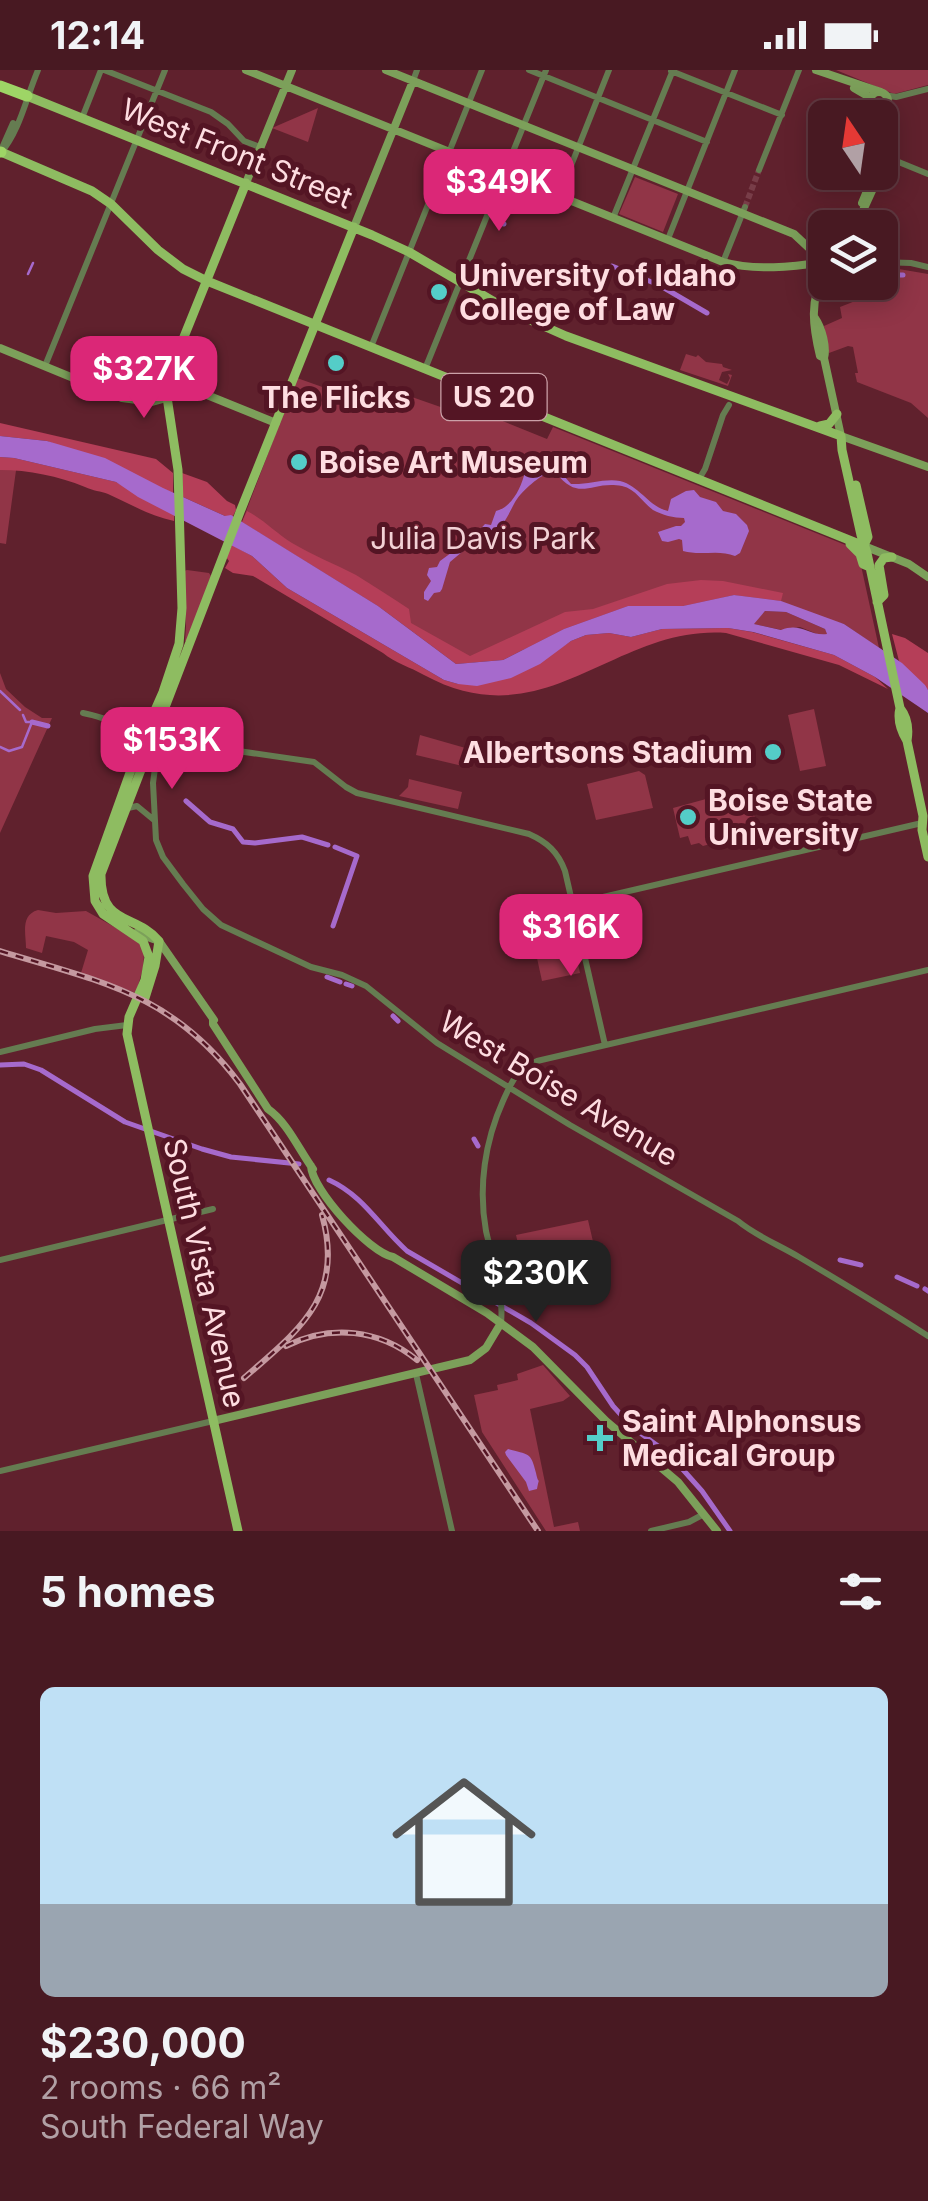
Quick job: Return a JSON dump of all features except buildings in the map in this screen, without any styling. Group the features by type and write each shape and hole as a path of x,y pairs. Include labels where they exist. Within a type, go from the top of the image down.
{"highway":[{"name":"US 20","path":"0,83 27,96"}],"main road":[{"path":"246,70 722,262 751,268 808,264"},
{"path":"292,70 167,379 178,470 182,608 179,644 101,874 102,893 112,911 159,941 350,1218 393,1257 501,1323 546,1358 606,1421 678,1482 717,1531"},
{"path":"386,70 744,210 794,234 808,247"},
{"path":"820,71 883,94"},
{"path":"820,71 860,90 868,100"},
{"path":"159,941 132,932 102,914 95,901 93,876 148,736 206,605 413,81"},
{"path":"872,100 873,95 883,94"},
{"path":"883,94 884,100"},
{"name":"West Front Street","path":"27,96 354,228 409,252 512,312 731,401"},
{"name":"US 20","path":"0,153 65,178 111,204 158,250 182,269 207,281 646,458 700,476 864,546"},
{"path":"815,300 813,324 820,356 824,358"},
{"path":"815,318 868,537 864,546 925,826 922,830 928,858"},
{"path":"818,346 821,332"},
{"path":"0,348 122,398 152,402 188,392 202,393 276,423"},
{"name":"US 20","path":"731,401 841,436"},
{"path":"812,425 829,424 836,414"},
{"path":"841,436 928,467"},
{"path":"842,537 858,550 863,564 870,567"},
{"path":"864,546 909,564 928,578"},
{"path":"878,602 884,595 879,565 884,558 892,557"},
{"name":"South Vista Avenue","path":"132,932 143,941 149,957 128,1025 131,1057 238,1531"},
{"path":"128,1025 145,998 159,941"},
{"path":"156,960 172,959"},
{"path":"213,1421 470,1360 486,1348 501,1323"}],"street":[{"path":"0,153 15,130 38,70"},
{"path":"82,118 102,70 211,112 244,141 260,147"},
{"path":"45,366 165,70"},
{"path":"413,81 417,70"},
{"path":"370,347 482,70"},
{"path":"529,70 707,142"},
{"path":"558,196 609,70"},
{"path":"613,218 672,70 782,115"},
{"path":"668,240 736,70"},
{"path":"759,170 799,70"},
{"path":"425,369 544,73"},
{"path":"883,94 896,97 928,90"},
{"path":"898,102 928,90"},
{"path":"898,166 928,174"},
{"path":"722,262 744,210"},
{"path":"898,262 928,267"},
{"path":"700,476 731,401"},
{"path":"83,714 174,742 314,762 357,793 532,836 549,845 560,858 605,1045"},
{"name":"West Boise Avenue","path":"148,736 156,761 156,840 163,857 190,894 221,925 311,967 366,986 436,1044 928,1336"},
{"path":"156,761 161,745 174,742"},
{"path":"132,790 135,799 154,818"},
{"path":"124,812 136,806 154,818"},
{"path":"572,904 925,826"},
{"path":"501,1323 502,1306 486,1231 483,1182 488,1144 508,1088 520,1070 605,1045 928,970"},
{"path":"0,1052 128,1025"},
{"path":"0,1260 213,1209"},
{"path":"416,1374 452,1531"},
{"path":"0,1471 213,1421"},
{"path":"651,1531 689,1522 705,1513"}],"green space":[{"path":"836,70 928,70 928,85 894,94"},
{"path":"318,108 308,142 272,128"},
{"path":"635,177 678,194 663,232 619,214"},
{"path":"898,269 928,274 928,418 911,403 857,382 853,347 829,353 824,326 842,318 840,307 858,300 898,300"},
{"path":"686,354 732,370 722,372 719,380 727,384 728,374 732,375 728,386 680,370"},
{"name":"Julia Davis Park","path":"297,378 376,406 378,403 403,411 409,396 475,419 478,411 547,439 553,427 848,546 860,561 879,648 844,624 734,595 470,663 242,522"},
{"path":"0,461 17,463 6,544 0,543"},
{"path":"184,571 211,576 185,641"},
{"path":"765,611 786,612 825,629 828,635 800,627 782,630 753,624"},
{"path":"0,673 6,689 25,707 42,718 52,718 0,833"},
{"path":"814,709 826,766 800,771 788,715"},
{"path":"420,735 476,751 471,768 416,755"},
{"path":"639,771 645,775 653,808 596,820 587,784"},
{"path":"409,779 462,792 458,809 399,796 408,787"},
{"path":"741,792 750,796 756,823 752,828 703,846 691,845 688,836 680,838 673,808"},
{"path":"38,910 86,911 134,938 144,954 136,993 81,973 88,950 74,942 46,936 42,953 26,948 26,921"},
{"path":"567,917 580,973 542,981 530,926"},
{"path":"588,1220 598,1263 566,1270 567,1282 529,1291 516,1235"},
{"path":"543,1365 570,1396 530,1409 554,1527 578,1522 580,1531 546,1531 482,1432 474,1395 498,1390 497,1385 518,1380 517,1374"}],"shaded area":[{"path":"0,423 156,459 173,473 173,493 47,441 0,436"},
{"path":"0,436 47,441 105,458 163,488 225,516 231,515 378,606 456,664 503,660 564,629 628,606 683,606 734,595 781,601 844,624 902,663 925,685 928,713 834,655 728,628 662,629 631,637 609,633 586,635 511,678 477,686 458,684 444,680 287,588 252,556 116,482 0,457","holes":["765,611 786,612 825,629 827,634 754,624"]},
{"path":"0,457 116,482 174,514 174,521 64,480 33,472 0,470"},
{"path":"551,461 560,464 559,470 571,484 620,481 668,511 671,499 694,490 700,497 716,502 723,511 736,514 747,525 749,531 740,553 735,556 683,551 682,540 662,541 658,532 681,526 684,518 653,510 627,488 611,485 579,489 549,472 520,495 498,528 481,533 450,562 440,592 428,601 424,599 431,581 427,575 429,568 437,567 485,524 491,525 496,511 515,496 525,472"},
{"path":"182,473 207,482 235,505 233,516 183,497"},
{"path":"247,511 292,543 390,596 409,609 411,623 470,656 565,612 593,609 667,584 723,581 783,593 781,601 734,595 683,606 628,606 564,629 503,660 456,664 378,606 242,522"},
{"path":"232,545 252,556 287,588 444,680 458,684 559,649 586,635 609,633 631,637 662,629 728,628 834,655 875,677 888,689 839,665 726,633 686,635 648,645 543,689 507,695 467,692 392,660 253,576 225,568"},
{"path":"892,634 928,653 928,690 899,661"},
{"path":"508,1449 530,1457 539,1481 537,1489 529,1491 506,1455"}],"waterway":[{"path":"496,222 504,224"},
{"path":"28,274 33,263"},
{"path":"612,266 659,285 707,313"},
{"path":"898,275 903,275"},
{"path":"0,691 20,710"},
{"path":"0,747 9,751 22,747 32,722 26,722 23,715"},
{"path":"32,722 48,726"},
{"path":"106,756 126,767"},
{"path":"186,801 210,822 233,829 243,842 302,837 328,845"},
{"path":"333,926 357,856 335,847"},
{"path":"327,977 340,982"},
{"path":"346,984 352,986"},
{"path":"393,1016 398,1021"},
{"path":"0,1065 24,1064 41,1070 125,1122 202,1149 231,1157 299,1164"},
{"path":"474,1139 478,1146"},
{"path":"329,1180 362,1203 407,1251 531,1323 575,1355 632,1427 669,1454 702,1491 730,1531"},
{"path":"840,1260 861,1265"},
{"path":"897,1277 917,1286"}],"tunnel":[{"path":"745,207 759,170"}],"railway":[{"path":"0,951 133,995 189,1030 215,1054 240,1084 538,1531"},
{"path":"244,1378 299,1327 322,1290 328,1244 322,1215"},
{"path":"286,1346 320,1335 354,1333 387,1342 417,1360"}],"place":[{"name":"University of Idaho College of Law","path":"439,292"},
{"name":"The Flicks","path":"336,363"},
{"name":"Boise Art Museum","path":"299,462"},
{"name":"Albertsons Stadium","path":"773,752"},
{"name":"Boise State University","path":"688,817"},
{"name":"Saint Alphonsus Medical Group","path":"600,1438"}]}
